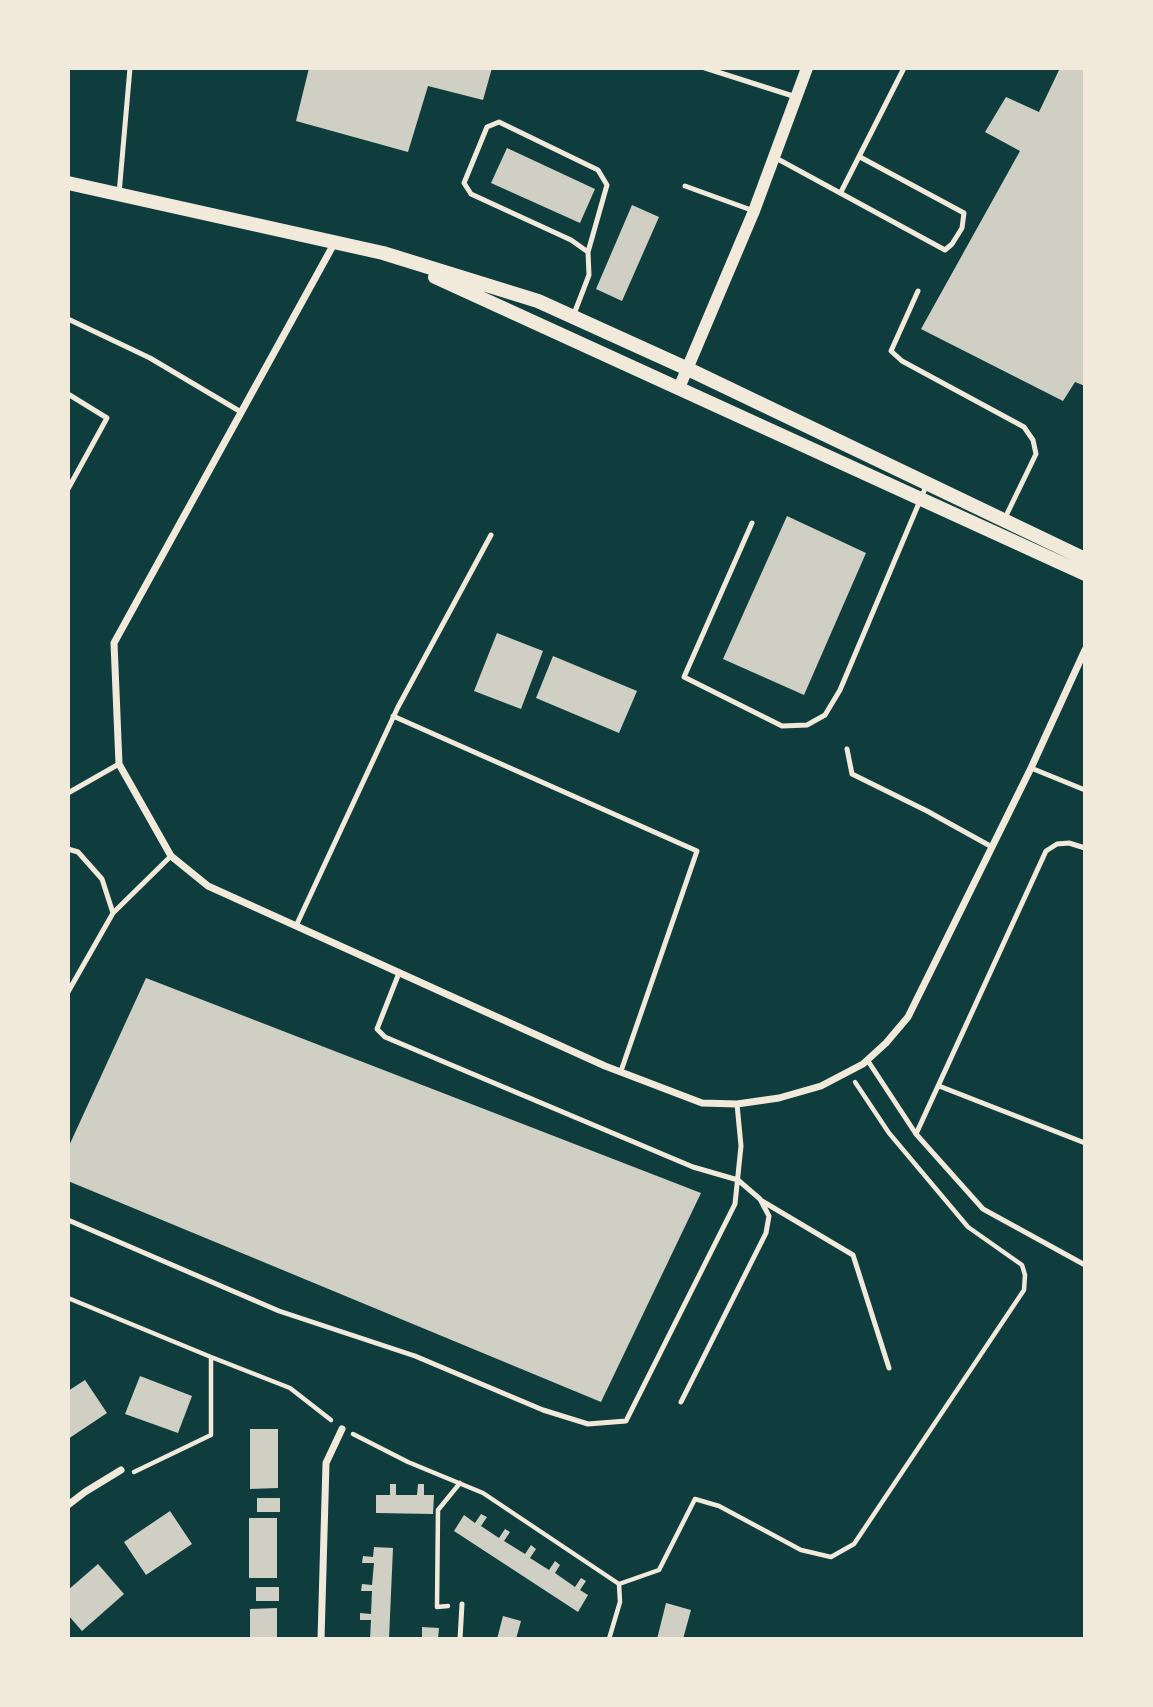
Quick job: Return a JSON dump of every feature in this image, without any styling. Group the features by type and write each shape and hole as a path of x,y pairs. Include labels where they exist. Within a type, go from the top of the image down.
{"main road":[{"path":"68,183 383,253 538,301 688,369 927,484 1085,574"},
{"path":"383,253 921,499 1085,559"}],"street":[{"path":"679,388 754,211 807,68"},
{"path":"335,242 114,643 119,764 172,856 208,886 605,1066 702,1103 737,1104 779,1098 821,1086 849,1073 868,1061 908,1017 1031,768 1085,650"},
{"path":"321,1639 326,1463 342,1429"},
{"path":"68,1505 121,1470"}],"lane":[{"path":"119,195 130,68"},
{"path":"705,68 796,97"},
{"path":"841,192 904,68"},
{"path":"573,317 589,275 587,252 607,185 598,170 499,122 486,127 464,183 471,194 571,240 587,252"},
{"path":"774,157 945,250 952,244 962,228 964,213 860,156"},
{"path":"685,186 754,211"},
{"path":"918,291 891,351 902,361 1024,427 1033,440 1036,454 1000,527"},
{"path":"68,319 150,358 242,412"},
{"path":"68,394 107,418 68,489"},
{"path":"752,523 684,677 782,726 807,725 825,715 840,690 927,484"},
{"path":"296,926 393,716 491,535"},
{"path":"393,716 697,851 621,1071"},
{"path":"847,749 852,774 992,847"},
{"path":"68,793 119,764"},
{"path":"1031,768 1085,790"},
{"path":"916,1134 1046,851 1057,844 1069,843 1085,848"},
{"path":"68,849 78,852 102,880 113,914"},
{"path":"68,992 113,914 172,856"},
{"path":"399,973 377,1029 385,1037 693,1167 738,1180 760,1199 853,1255 889,1368"},
{"path":"868,1061 916,1134 983,1209 1085,1265"},
{"path":"939,1086 1085,1143"},
{"path":"68,1220 279,1311 415,1356 543,1410 588,1424 626,1421 735,1204 741,1146 737,1104"},
{"path":"681,1402 766,1233 769,1216 760,1199"},
{"path":"460,1639 462,1604"}],"path":[{"path":"619,1584 659,1570 695,1499 719,1506 801,1549 831,1557 853,1544 1024,1290 1025,1275 1022,1265 968,1227 889,1133 849,1073"},
{"path":"68,1298 290,1388 342,1429 408,1462 483,1493 619,1584"},
{"path":"121,1470 131,1474 211,1435 211,1357"},
{"path":"460,1483 438,1510 437,1607 462,1604"},
{"path":"609,1639 620,1602 619,1584"}],"building":[{"path":"309,68 492,68 483,100 428,86 408,152 296,121"},
{"path":"1060,68 1085,68 1085,386 1075,382 1063,401 921,329 1020,151 985,132 1006,97 1039,112"},
{"path":"507,148 595,189 580,223 491,183"},
{"path":"632,205 659,217 622,301 596,289"},
{"path":"787,516 866,553 804,695 723,659"},
{"path":"497,633 543,651 521,709 474,691"},
{"path":"553,656 637,691 619,733 536,698"},
{"path":"146,978 701,1193 601,1402 68,1181 68,1148"},
{"path":"140,1376 192,1396 178,1433 125,1414"},
{"path":"85,1380 107,1413 68,1439 68,1391"},
{"path":"250,1429 278,1429 278,1488 250,1489"},
{"path":"390,1484 396,1484 396,1495 417,1495 418,1484 424,1484 424,1495 434,1495 433,1514 376,1513 376,1495 390,1495"},
{"path":"257,1498 280,1498 280,1512 257,1512"},
{"path":"170,1511 192,1544 146,1575 124,1542"},
{"path":"481,1514 487,1517 481,1526 499,1538 505,1529 510,1532 504,1541 525,1554 531,1545 536,1549 530,1558 549,1570 555,1561 560,1565 555,1573 575,1587 581,1578 586,1581 580,1590 588,1595 578,1612 454,1531 464,1515 475,1523"},
{"path":"249,1518 277,1518 277,1578 249,1578"},
{"path":"374,1547 393,1548 389,1639 370,1639 371,1620 360,1620 360,1613 371,1614 372,1591 361,1591 362,1584 372,1585 374,1563 362,1563 363,1556 373,1557"},
{"path":"98,1564 124,1594 82,1631 68,1615 68,1590"},
{"path":"256,1587 279,1587 279,1601 256,1601"},
{"path":"666,1603 691,1610 683,1639 657,1639"},
{"path":"277,1608 277,1639 250,1639 250,1609"},
{"path":"503,1616 521,1621 516,1639 497,1639"},
{"path":"422,1627 439,1628 438,1639 422,1639"}]}
